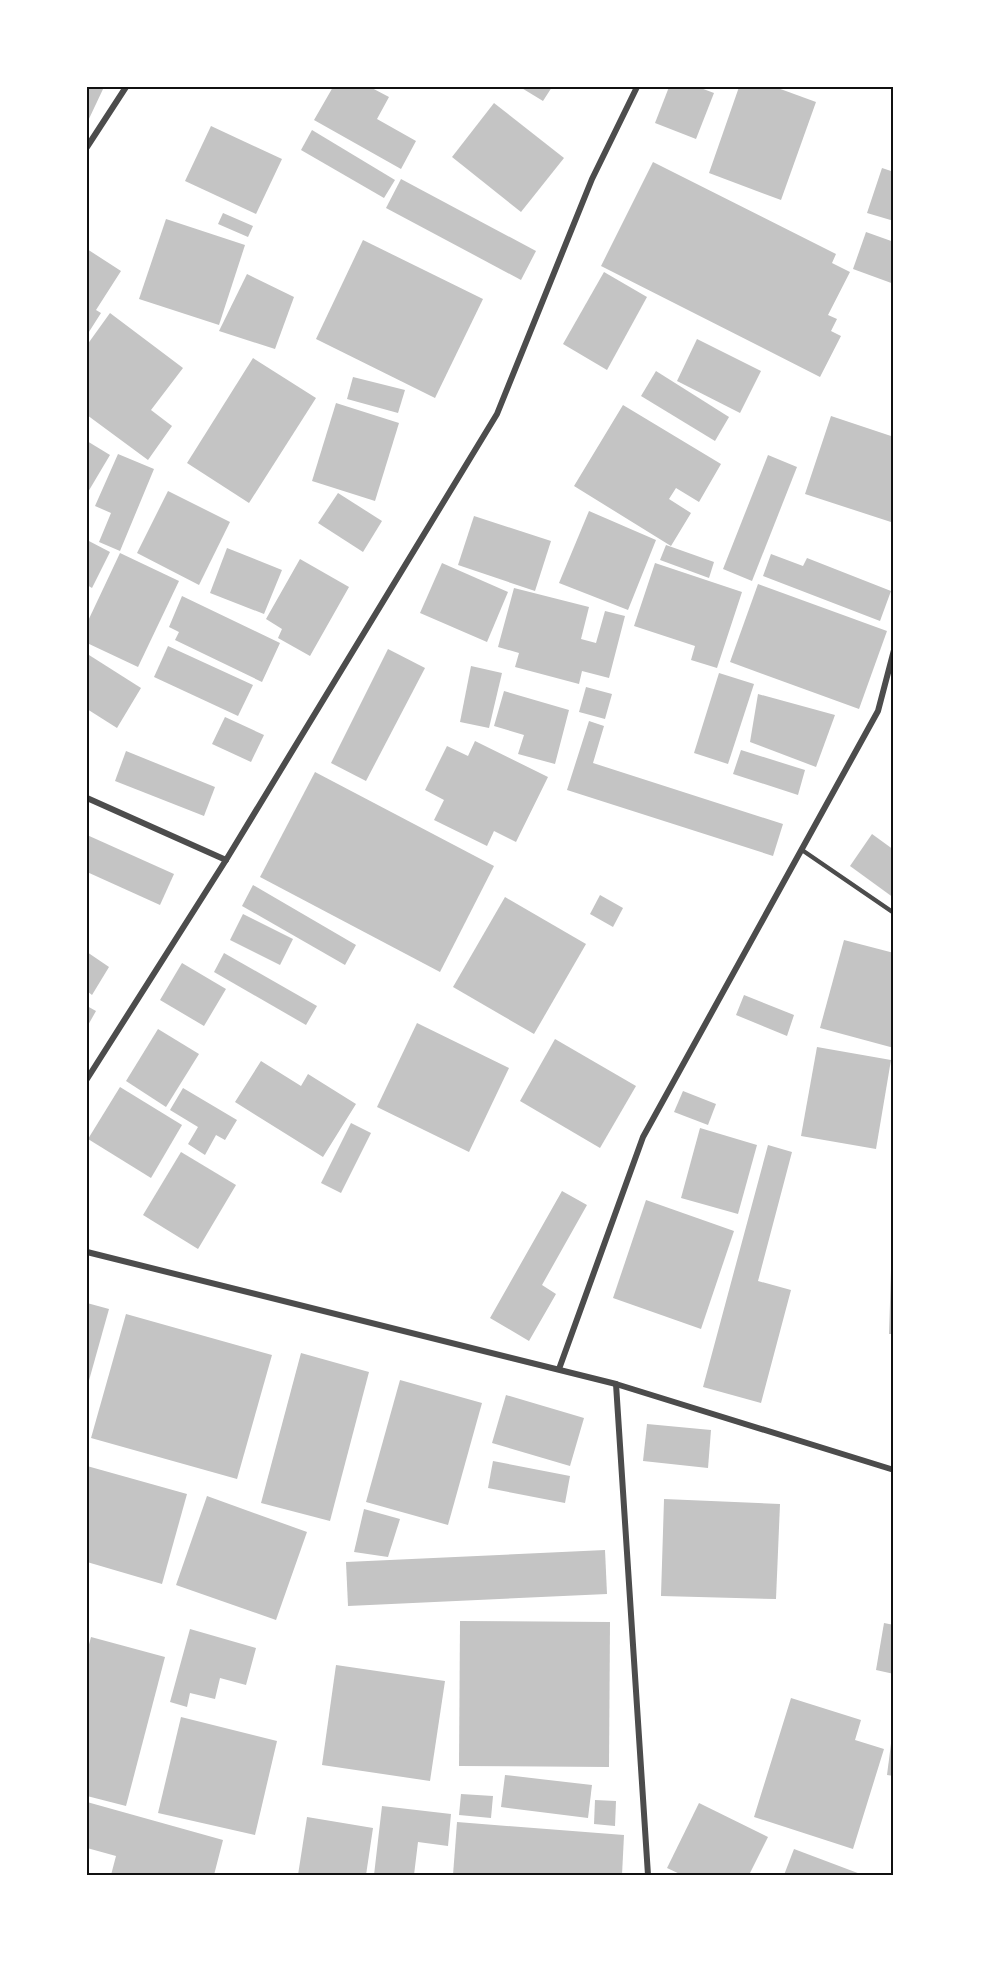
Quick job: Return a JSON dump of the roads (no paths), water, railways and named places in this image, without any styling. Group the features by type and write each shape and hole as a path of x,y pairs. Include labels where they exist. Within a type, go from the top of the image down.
{"street":[{"path":"87,147 126,87"},
{"path":"87,1078 226,860 497,414 592,179 637,87"},
{"path":"559,1369 643,1137 878,711 894,650"},
{"path":"87,798 226,860"},
{"path":"87,1252 616,1384 894,1470"},
{"path":"616,1384 648,1875"}],"lane":[{"path":"802,850 894,913"}]}
